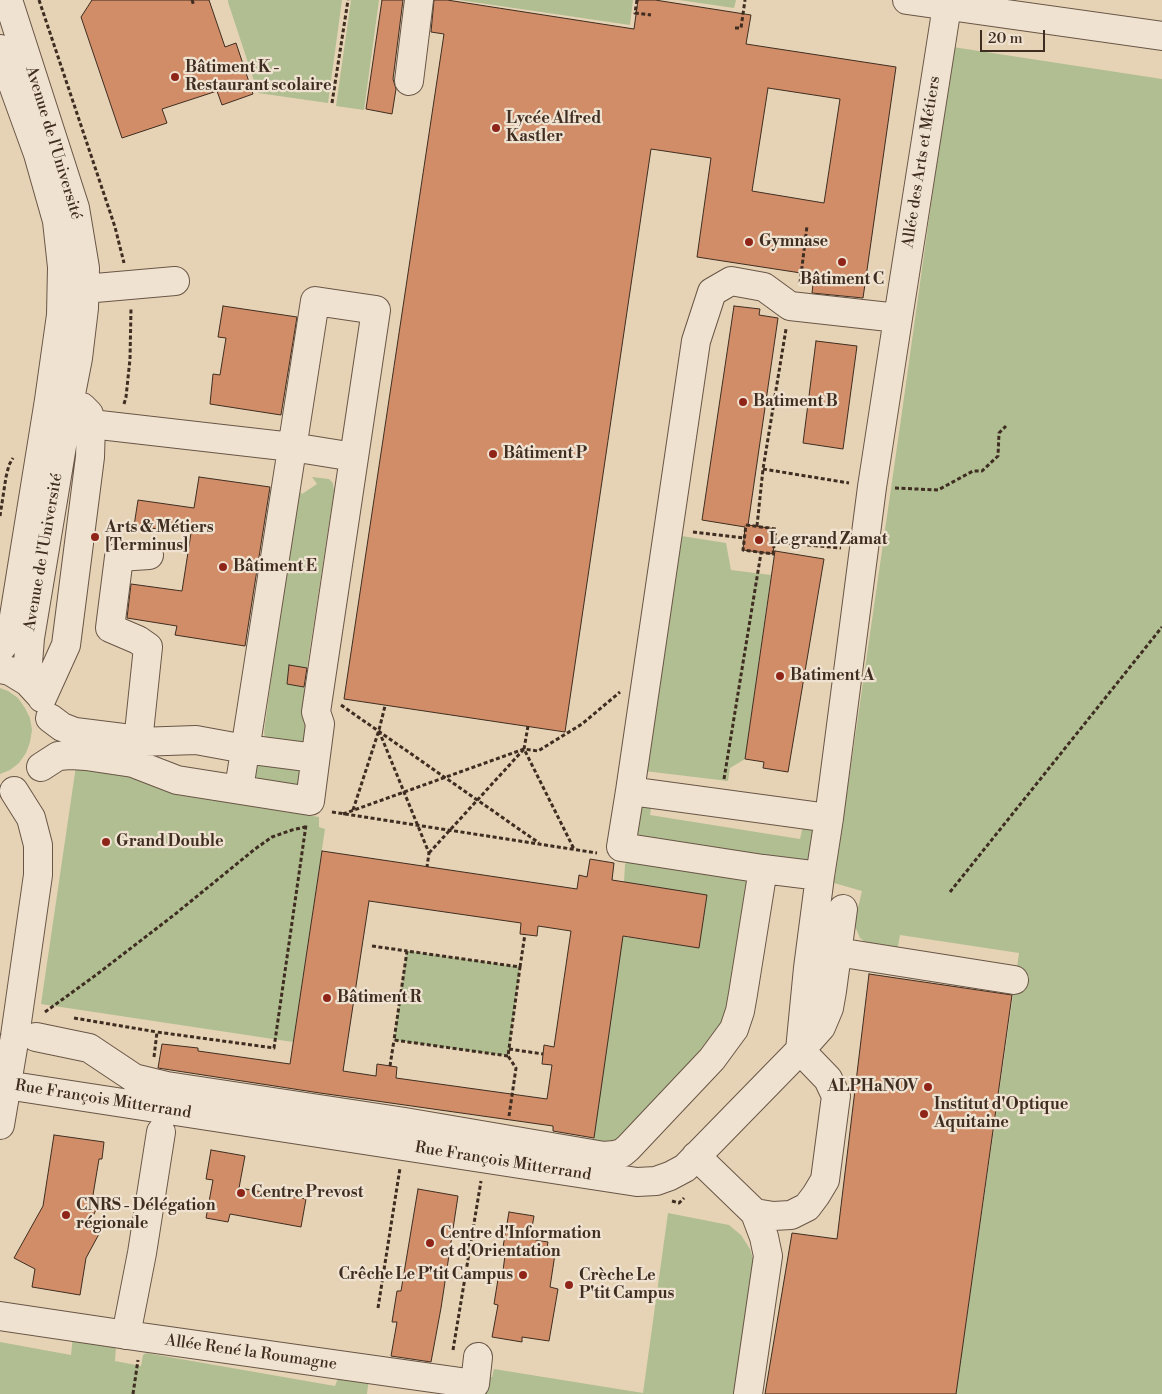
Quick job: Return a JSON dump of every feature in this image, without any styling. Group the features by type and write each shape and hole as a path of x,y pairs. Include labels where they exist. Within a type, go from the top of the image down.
{"street":[{"name":"Avenue de l'Université","path":"8,0 75,208 85,268 73,289 62,315 59,402 30,638 28,663 31,679 46,708"},
{"path":"410,81 420,0"},
{"path":"907,0 1162,36"},
{"name":"Allée des Arts et Métiers","path":"800,1050 808,968 872,488 947,6"},
{"name":"Avenue de l'Université","path":"0,50 38,154 57,221 62,267 73,289"},
{"path":"820,876 621,847 670,529 696,341 712,292 731,281 764,287 790,306 898,318"},
{"path":"73,289 176,282"},
{"path":"41,767 58,756 71,754 133,763 177,780 239,789 308,814 320,724 316,712 376,310 315,301 239,789"},
{"name":"Avenue de l'Université","path":"0,649 11,635 59,402"},
{"path":"0,1125 6,1085 33,1019 38,875 38,845 31,818 7,793 29,781 41,767 48,752 51,735 46,708 66,645 90,457 91,424 89,414 82,407 59,402"},
{"path":"91,424 354,456"},
{"path":"138,742 148,647 138,640 110,628 119,557 149,555"},
{"path":"0,668 10,671 28,682 62,727 74,732 123,738 138,742 196,740 245,750 315,758"},
{"path":"630,791 829,818"},
{"path":"33,1019 89,1048 134,1078 150,1083 405,1122 604,1156 614,1155 628,1148 712,1059 734,1029 744,994 763,869"},
{"name":"Rue François Mitterrand","path":"6,1085 637,1182 656,1182 685,1168 821,1027 829,1008 843,909"},
{"path":"837,952 1014,980"},
{"path":"756,1213 773,1216 791,1215 806,1206 816,1195 825,1180 836,1096 828,1079 800,1050"},
{"path":"134,1336 142,1253 161,1132"},
{"path":"696,1156 756,1213 764,1237 768,1256 748,1394"},
{"name":"Allée René la Roumagne","path":"0,1316 474,1384 478,1357"}],"path":[{"path":"192,0 194,6"},
{"path":"332,103 348,0"},
{"path":"637,0 635,13 651,15"},
{"path":"735,28 741,28 745,0"},
{"path":"757,526 763,469 790,306 800,287 807,226"},
{"path":"763,469 872,488 938,490 973,471 982,472 998,456 999,433 1006,426"},
{"path":"0,516 6,477 9,466 15,456"},
{"path":"746,525 757,526 776,529 773,554 744,550 746,525"},
{"path":"670,529 744,538"},
{"path":"774,542 864,550"},
{"path":"720,802 762,553"},
{"path":"950,892 1162,627"},
{"path":"342,814 524,749 538,751 582,724 649,667"},
{"path":"320,690 539,844"},
{"path":"352,810 385,706"},
{"path":"429,853 524,749 528,726"},
{"path":"378,730 429,853 427,867"},
{"path":"524,749 574,849"},
{"path":"33,1019 96,975 255,849 272,837 292,830 308,814 342,814 606,854 621,847"},
{"path":"73,1017 157,1032 274,1048 308,814"},
{"path":"506,1140 516,1068 508,1056 525,934"},
{"path":"372,946 520,967"},
{"path":"390,1066 408,951"},
{"path":"33,1019 54,1014"},
{"path":"150,1083 157,1032"},
{"path":"394,1040 508,1056"},
{"path":"509,1049 543,1054"},
{"path":"378,1308 401,1161"},
{"path":"448,1381 482,1174"},
{"path":"133,1394 134,1336"}],"green space":[{"path":"228,0 342,0 328,103 258,93"},
{"path":"351,0 379,0 364,110 336,106"},
{"path":"459,0 633,0 630,25"},
{"path":"679,0 736,0 734,8"},
{"path":"953,47 1162,79 1162,1394 956,1394 1019,953 900,935 897,952 869,945 860,938 854,924 862,891 834,883"},
{"path":"312,477 329,479 333,483 334,491 307,668 290,665 287,684 304,687 311,710 305,747 265,738 264,732 297,487 302,494 317,484"},
{"path":"669,534 726,543 731,570 771,575 745,759 730,768 728,781 636,770"},
{"path":"0,688 18,698 30,718 32,730 26,753 19,763 10,770 0,774"},
{"path":"260,762 303,765 303,787 266,785 256,777 256,767"},
{"path":"76,766 139,774 179,795 319,817 319,827 325,829 293,1042 41,1004"},
{"path":"652,801 650,815 800,839 803,825 815,825 813,856 799,862 636,836 632,811"},
{"path":"636,857 745,877 748,883 732,1006 721,1035 621,1140 593,1145 620,953 619,936 699,948 707,895 624,882 625,864"},
{"path":"407,951 520,967 508,1056 394,1040"},
{"path":"668,1213 729,1225 741,1235 750,1249 755,1265 738,1394 477,1394 485,1378 492,1377 494,1369 643,1393"},
{"path":"73,1335 116,1346 115,1361 141,1366 143,1355 146,1353 335,1386 340,1373 369,1377 367,1394 0,1394 0,1342 71,1355"}],"building":[{"name":"Bâtiment K - Restaurant scolaire","path":"92,0 209,0 225,47 236,43 253,94 222,105 217,91 162,109 167,123 122,138 81,17"},
{"path":"382,0 403,0 393,79 396,89 392,114 366,109"},
{"path":"434,0 447,0 634,29 638,0 655,0 751,15 746,44 896,67 863,298 812,293 814,275 697,257 711,158 651,149 565,732 344,699 444,34 431,32","holes":["768,88 840,99 824,203 752,191"]},
{"path":"223,306 297,317 281,415 210,404 213,374 220,375 226,338 218,337"},
{"name":"Batiment B","path":"734,306 760,309 759,315 778,318 748,525 776,529 773,554 743,550 745,527 702,520"},
{"path":"816,341 857,346 843,449 803,443"},
{"name":"Bâtiment E","path":"199,477 270,487 245,646 175,635 177,626 127,618 131,584 182,591 191,533 134,526 138,500 194,508"},
{"name":"Batiment A","path":"775,551 824,559 788,772 763,768 764,762 745,759"},
{"path":"289,665 307,668 304,687 287,684"},
{"name":"Bâtiment R","path":"322,851 577,889 579,875 587,877 590,859 614,863 612,880 707,895 699,948 623,936 594,1138 553,1131 553,1126 158,1068 162,1044 198,1048 198,1051 290,1064","holes":["369,901 521,923 520,934 537,936 538,926 571,931 554,1047 544,1045 542,1064 552,1065 547,1099 396,1078 397,1067 377,1064 376,1076 343,1071"]},
{"name":"Institut d'Optique Aquitaine","path":"869,974 1012,995 956,1394 765,1394 792,1233 837,1239"},
{"name":"CNRS - Délégation régionale","path":"54,1135 104,1142 102,1159 99,1159 91,1207 96,1210 88,1226 99,1234 86,1258 80,1295 32,1287 35,1269 14,1258 43,1206"},
{"name":"Centre Prevost","path":"211,1150 245,1156 239,1188 306,1199 301,1227 230,1214 228,1222 206,1218 213,1180 206,1179"},
{"name":"Centre d'Information et d'Orientation","path":"418,1189 458,1196 431,1362 391,1356 397,1322 392,1322 397,1291 401,1291"},
{"name":"Crêche Le P'tit Campus","path":"509,1212 534,1216 530,1239 548,1242 546,1253 555,1254 550,1287 558,1289 549,1341 522,1337 522,1342 492,1337 498,1305 494,1304 498,1279 502,1279 506,1247 503,1247"}],"place":[{"name":"Bâtiment K - Restaurant scolaire","path":"175,77"},
{"name":"Lycée Alfred Kastler","path":"496,128"},
{"name":"Gymnase","path":"749,242"},
{"name":"Bâtiment C","path":"842,262"},
{"name":"Batiment B","path":"743,402"},
{"name":"Bâtiment P","path":"493,454"},
{"name":"Arts & Métiers [Terminus]","path":"95,537"},
{"name":"Le grand Zamat","path":"759,540"},
{"name":"Bâtiment E","path":"223,567"},
{"name":"Batiment A","path":"780,676"},
{"name":"Grand Double","path":"106,842"},
{"name":"Bâtiment R","path":"327,998"},
{"name":"ALPHaNOV","path":"928,1087"},
{"name":"Institut d'Optique Aquitaine","path":"924,1114"},
{"name":"Centre Prevost","path":"241,1193"},
{"name":"CNRS - Délégation régionale","path":"66,1215"},
{"name":"Centre d'Information et d'Orientation","path":"430,1243"},
{"name":"Crêche Le P'tit Campus","path":"523,1275"},
{"name":"Crèche Le P'tit Campus","path":"569,1285"}]}
